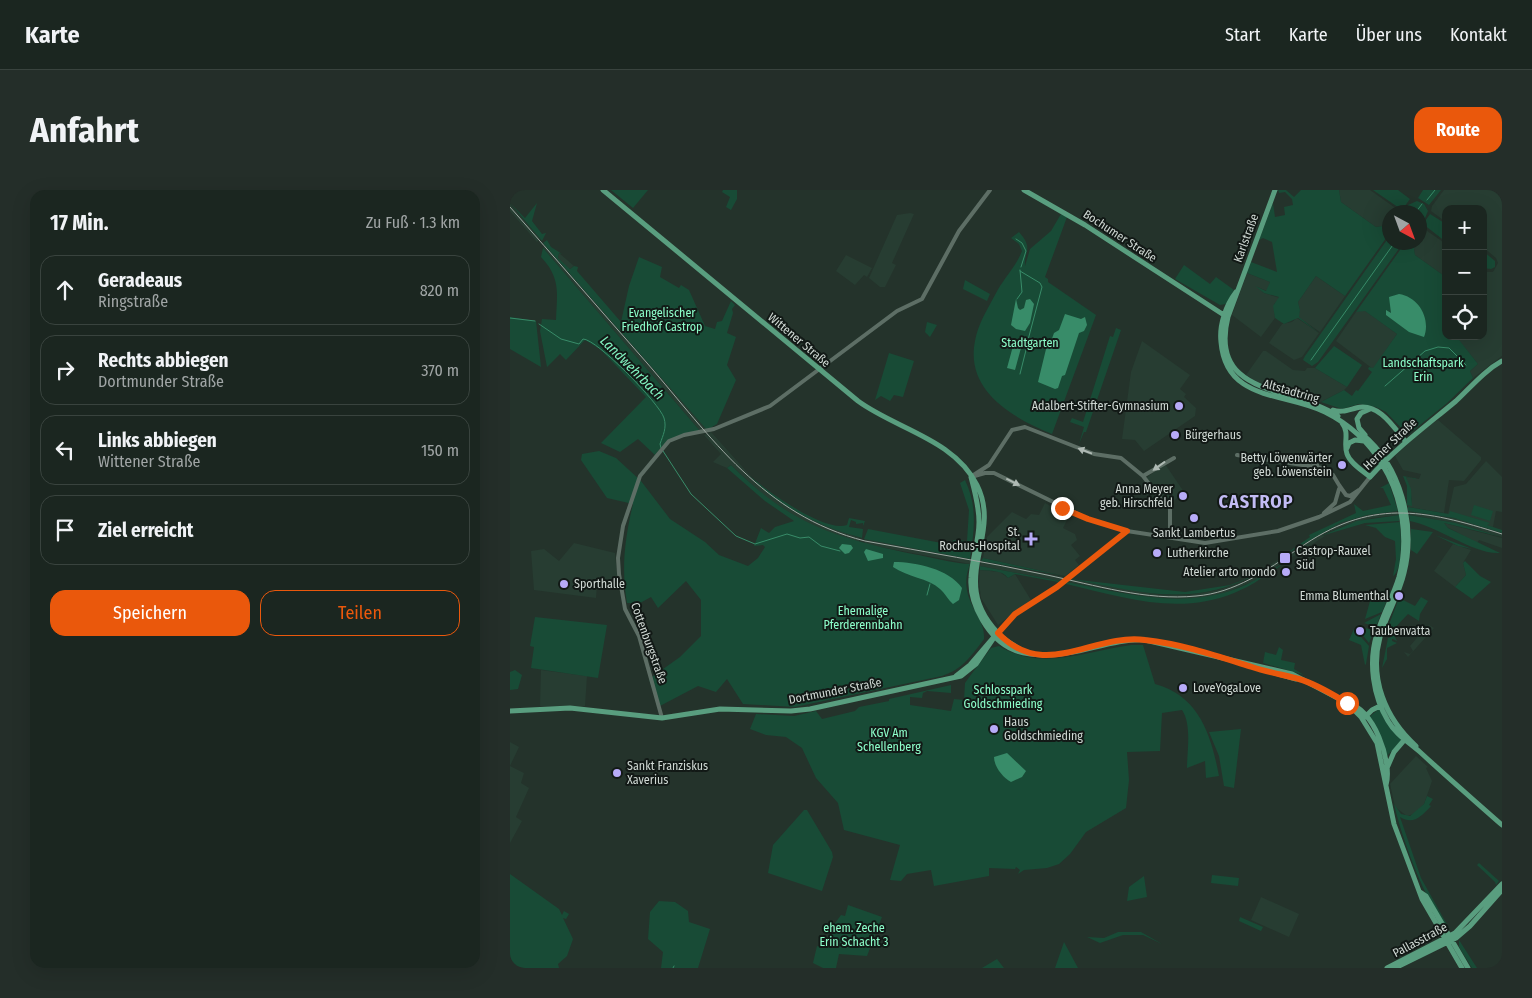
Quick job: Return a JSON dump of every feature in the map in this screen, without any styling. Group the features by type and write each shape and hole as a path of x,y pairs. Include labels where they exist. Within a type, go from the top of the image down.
{"main road":[{"name":"Wittener Straße","path":"603,190 868,408 945,448 965,468 976,484 983,516 975,578 976,594 996,634"},
{"name":"Bochumer Straße","path":"1024,190 1071,216 1227,315"},
{"name":"Karlstraße","path":"1227,315 1275,190"},
{"name":"Altstadtring","path":"1227,315 1224,333 1226,350 1237,374 1257,392 1306,404 1340,420 1366,440"},
{"name":"Herner Straße","path":"1370,477 1405,441 1502,361"},
{"name":"Altstadtring","path":"1237,374 1257,386 1308,400 1328,409 1366,440 1378,454 1396,486 1402,505 1408,548 1404,573 1379,633 1376,670 1383,705 1405,739"},
{"path":"1328,409 1339,412 1360,407 1371,409 1387,419 1405,441"},
{"path":"1366,440 1359,428 1357,419 1361,413 1371,409"},
{"path":"1340,420 1346,430 1346,450 1349,458 1370,477"},
{"path":"1346,450 1349,443 1355,440 1366,440"},
{"path":"996,634 1008,647 1024,653 1050,655 1140,640 1196,650 1299,679 1349,703 1372,710"},
{"name":"Dortmunder Straße","path":"510,711 570,708 662,718 720,709 797,711 964,675 973,668 996,634"},
{"path":"1349,703 1364,718 1379,743 1386,774 1386,785"},
{"path":"1364,718 1372,710 1383,705"},
{"path":"1405,739 1411,746 1417,749"},
{"path":"1405,739 1502,825"},
{"path":"1386,774 1391,758 1405,739"},
{"path":"1391,758 1402,748 1411,746"},
{"path":"1382,755 1391,758"},
{"path":"1382,755 1396,832 1420,891 1426,896 1462,968"},
{"name":"Pallasstraße","path":"1387,968 1448,940 1502,884"},
{"name":"Pallasstraße","path":"1395,968 1470,926 1502,890"},
{"path":"1448,940 1468,968"}],"street":[{"name":"Cottenburgstraße","path":"662,718 639,636 625,609 618,558 623,526 640,476 661,449 672,439 705,432 763,410 820,370 897,311 924,298 959,231 990,190"},
{"path":"1017,427 1028,428 1094,454 1121,458 1143,476 1163,502 1170,507 1170,537 1127,531 1078,516 994,473 985,473 971,477 989,465 1010,432 1017,427"},
{"path":"1237,455 1285,461 1295,456 1309,459 1330,471 1343,494 1350,496 1363,486"},
{"path":"1143,476 1174,458"},
{"path":"989,465 994,473"},
{"path":"965,468 978,471"},
{"name":"Herner Straße","path":"1170,537 1205,544 1286,529 1350,502 1370,477"},
{"path":"1313,519 1335,504 1339,491 1336,479"},
{"name":"Dortmunder Straße","path":"996,634 1015,614 1057,587 1127,531"}],"shaded area":[{"path":"1339,190 1370,190 1391,205 1382,205 1382,226 1376,227 1341,202"},
{"path":"1444,190 1502,190 1502,356 1473,378 1470,371 1478,364 1458,340 1487,340 1487,272 1493,272 1498,263 1496,258 1487,250 1487,205 1442,205 1442,219 1431,211 1432,206"},
{"path":"510,204 540,239 537,242 510,211"},
{"path":"914,214 892,263 896,265 885,287 880,287 869,278 897,215"},
{"path":"1427,231 1442,241 1442,274 1415,255 1414,250 1427,250"},
{"path":"546,245 558,259 559,253 574,266 570,269 560,261 707,430 701,432 543,248"},
{"path":"846,255 872,268 867,277 864,275 855,285 836,271"},
{"path":"1247,273 1270,282 1267,291 1257,287 1264,293 1280,298 1274,304 1275,318 1261,337 1232,315"},
{"path":"1316,276 1345,296 1320,332 1298,317 1300,310 1298,302"},
{"path":"1399,294 1412,299 1422,310 1426,323 1424,337 1409,332 1386,315 1386,310 1391,313 1389,297"},
{"path":"1016,299 1020,310 1024,308 1026,300 1030,299 1034,304 1030,323 1025,331 1016,329 1011,325"},
{"path":"1364,310 1397,334 1373,369 1336,341 1356,312"},
{"path":"1065,314 1081,319 1085,317 1087,325 1084,331 1079,333 1065,375 1062,376 1058,388 1055,389 1038,382 1047,345 1050,344 1054,333 1059,330"},
{"path":"1297,318 1319,333 1302,357 1294,360 1269,343 1282,324 1292,322"},
{"path":"1142,341 1190,375 1180,389 1186,394 1184,397 1196,408 1195,416 1144,451 1135,440 1122,439 1131,372"},
{"path":"1013,346 1021,348 1015,370 1007,368"},
{"path":"1263,351 1266,351 1293,370 1305,371 1307,368 1315,368 1347,387 1321,402 1257,382 1246,375"},
{"path":"1438,420 1481,457 1481,460 1464,481 1449,480 1444,513 1408,507 1407,505 1412,505 1412,499 1406,477 1419,479 1421,474 1403,470 1395,456 1425,427"},
{"path":"711,432 755,481 779,501 816,522 860,538 859,542 830,534 801,520 764,496 731,465 727,468 713,462 721,454 704,435"},
{"path":"1486,461 1502,477 1502,512 1496,511 1493,527 1448,514 1454,487 1466,484"},
{"path":"1165,464 1184,492 1168,506 1146,478"},
{"name":"St. Rochus-Hospital","path":"1045,503 1069,516 1063,528 1075,534 1077,540 1071,545 1080,556 1075,560 1079,565 1065,576 983,558 987,537 1012,512 1026,519 1031,514 1039,515"},
{"path":"1397,511 1398,515 1372,518 1343,526 1322,535 1325,536 1291,558 1287,559 1284,557 1318,534 1340,523 1367,515"},
{"path":"1409,511 1459,519 1502,533 1502,537 1456,523 1410,515"},
{"path":"1444,523 1502,538 1502,548 1479,540 1477,543 1447,527"},
{"path":"865,539 970,559 970,564 865,544"},
{"path":"574,543 615,553 618,585 597,584 596,598 534,590 531,551 544,549 559,561"},
{"path":"842,544 851,545 853,548 849,553 845,554 839,548"},
{"path":"1453,544 1471,550 1463,563 1466,575 1455,587 1434,571"},
{"path":"866,549 883,554 883,558 868,561 864,552"},
{"path":"1279,559 1282,563 1254,581 1222,594 1196,599 1153,598 1067,582 1070,579 1160,595 1189,595 1219,590 1246,581"},
{"path":"981,561 1064,577 1060,581 980,566"},
{"path":"894,562 912,563 941,571 956,581 962,588 959,600 953,604 935,585 893,567"},
{"path":"980,570 1000,572 1008,578 1015,574 1031,600 998,625 981,598"},
{"path":"1423,624 1434,628 1408,657 1404,652 1410,654 1413,651 1410,646 1422,632"},
{"path":"541,670 587,676 585,706 540,706"},
{"path":"510,742 519,747 510,766"},
{"path":"1007,753 1026,771 1022,777 1011,782 999,771 994,760 994,757"},
{"path":"1416,756 1428,767 1426,768 1432,781 1424,804 1414,814 1407,816 1395,807 1390,784"},
{"path":"510,766 524,773 521,783 529,788 516,817 522,821 510,843"},
{"path":"1261,897 1299,914 1289,937 1251,920"}],"green space":[{"path":"611,190 648,190 633,208"},
{"path":"723,190 737,190 737,199 731,210 726,207 730,197 722,192"},
{"path":"1278,190 1286,190 1294,197 1301,190 1339,190 1341,202 1376,227 1382,226 1382,244 1345,296 1316,276 1298,302 1299,317 1319,333 1298,318 1284,324 1275,318 1273,306 1279,297 1264,293 1255,286 1266,291 1270,282 1247,273 1251,262 1277,272 1272,242 1263,238 1259,240 1273,203 1275,217 1285,215 1284,207 1293,205 1292,199 1285,192 1279,193"},
{"path":"1373,190 1398,190 1410,199 1406,205 1395,205"},
{"path":"1423,190 1441,190 1429,205 1418,198"},
{"path":"1417,201 1425,205 1408,205"},
{"path":"510,203 525,218 537,203 532,221 542,234 546,233 542,241"},
{"name":"Stadtgarten","path":"1061,214 1067,217 1045,277 1048,279 1048,282 1096,315 1052,434 1022,420 995,400 977,374 974,359 976,335 981,323 998,289 1022,251 1019,244 1011,238 1019,232 1026,242 1025,266 1030,249 1051,231"},
{"path":"1430,214 1442,222 1442,239 1427,227 1427,218"},
{"name":"Evangelischer Friedhof Castrop","path":"547,240 551,247 562,254 559,253 558,258 570,269 574,266 578,267 577,271 621,322 629,286 639,257 662,267 660,277 679,288 681,285 689,290 705,326 715,329 717,322 722,321 731,301 735,305 732,309 733,313 727,333 736,337 727,365 736,380 717,424 707,430 543,243"},
{"path":"1382,247 1382,250 1398,250 1318,362 1312,366 1303,360"},
{"path":"543,248 701,432 686,434 670,440 655,455 638,439 620,452 601,443 646,397 600,349 585,340 566,360 560,354 547,367 540,331 542,319 556,320 557,294 552,272 541,257"},
{"name":"Landschaftspark Erin","path":"1400,250 1414,250 1415,255 1442,274 1442,340 1459,340 1478,364 1470,371 1473,378 1446,404 1410,433 1406,433 1386,412 1376,407 1359,404 1342,409 1321,402 1344,390 1352,396 1356,390 1358,391 1372,372 1368,369 1369,367 1373,368 1397,334 1365,311 1356,312"},
{"path":"1487,254 1495,261 1495,267 1487,268"},
{"path":"1184,265 1210,284 1216,277 1234,290 1226,304 1220,305 1175,279"},
{"path":"965,280 990,294 987,301 963,289"},
{"path":"510,317 536,321 541,367 510,349"},
{"path":"927,322 937,325 930,337 925,332"},
{"path":"1116,328 1121,330 1086,432 1084,432 1079,444 1084,427 1070,422 1072,418 1083,422 1110,336 1113,337"},
{"name":"Landschaftspark Erin","path":"1334,346 1362,365 1347,387 1315,368"},
{"path":"889,353 914,361 903,397 894,395 890,401 881,396 875,400"},
{"name":"Ehemalige Pferderennbahn","path":"599,451 616,458 641,481 670,519 705,542 719,555 748,566 758,558 765,547 763,545 754,546 761,528 769,533 775,527 794,521 765,501 727,468 731,465 752,485 773,501 814,525 859,542 970,564 967,587 972,606 981,622 984,639 961,666 942,676 795,707 743,704 727,679 716,692 698,686 658,707 649,679 680,657 701,636 701,600 686,581 658,608 651,597 640,603 627,603 624,577 625,553 633,504 607,498 581,460 582,454"},
{"path":"750,476 782,500 825,523 837,526 847,525 849,518 865,521 863,526 863,523 856,524 856,522 851,520 849,527 863,529 862,538 816,522 787,507"},
{"path":"1403,476 1419,479 1406,477 1411,489 1412,506 1407,505 1407,486"},
{"path":"965,480 972,500 974,519 970,559 864,539 868,529 952,545 953,540 967,541 969,510 960,483"},
{"path":"1389,483 1398,511 1367,515 1340,523 1283,556 1310,537 1309,535 1356,513 1354,504 1363,511 1391,505 1383,488 1380,488"},
{"path":"1474,505 1493,511 1490,521 1471,515"},
{"path":"1408,507 1449,514 1450,511 1490,523 1487,525 1502,530 1502,533 1454,518 1408,511"},
{"path":"1399,515 1399,521 1365,523 1321,536 1357,521"},
{"path":"1409,515 1456,523 1502,537 1444,523 1448,528 1500,553 1479,550 1432,528 1410,521"},
{"path":"1400,522 1400,560 1396,573 1393,576 1396,559 1395,541 1385,537 1376,528 1365,525"},
{"path":"1411,529 1433,532 1417,554 1411,550"},
{"path":"1435,535 1472,549 1458,546"},
{"path":"983,558 1065,576 981,561"},
{"path":"1465,561 1480,576 1491,582 1472,599 1455,587 1466,575 1463,563"},
{"path":"1282,564 1255,583 1234,593 1213,600 1192,603 1171,604 1129,599 1066,584 1067,582 1131,595 1174,599 1196,598 1217,595 1238,588"},
{"path":"980,566 1060,581 1015,574 1008,578 1000,572 980,570"},
{"path":"1253,571 1255,574 1259,573 1246,579"},
{"path":"1070,579 1185,592 1230,585 1245,579 1235,584 1211,591 1189,594 1166,594 1120,589"},
{"path":"1391,591 1382,612 1365,619 1372,594"},
{"path":"1421,597 1428,601 1420,614 1419,621 1408,614 1392,631 1397,641 1385,635 1399,598 1415,606"},
{"path":"1381,614 1376,627 1364,623"},
{"path":"535,617 607,625 598,678 531,668 534,647 530,646"},
{"path":"1366,628 1374,631 1369,643 1361,633"},
{"path":"1354,629 1369,646 1365,665 1361,645 1349,640"},
{"path":"1388,638 1392,638 1392,641 1397,643 1387,648 1387,659 1382,668"},
{"path":"1131,645 1143,645 1155,684 1170,690 1192,707 1207,732 1219,776 1206,778 1205,761 1187,768 1188,730 1185,716 1182,710 1162,713 1160,751 1127,752 1129,780 1126,808 1086,832 1070,854 1059,864 1047,868 1024,870 1018,874 1020,870 1016,867 1015,869 989,868 989,876 934,886 931,870 907,874 901,881 890,880 900,845 844,830 838,803 816,778 802,748 786,737 766,735 750,729 756,714 794,716 816,711 822,719 855,711 859,707 889,701 889,699 951,685 951,693 927,691 923,693 922,698 910,697 910,705 951,711 954,699 964,700 965,683 970,676 991,648 999,646 1015,654 1031,658 1048,659 1064,658"},
{"path":"1279,647 1283,650 1281,660 1295,663 1294,669 1304,675 1263,663 1265,652 1276,655"},
{"path":"515,670 522,675 518,689 510,690 510,672"},
{"path":"1380,708 1402,740 1387,756 1369,717"},
{"path":"1241,729 1234,788 1224,786 1219,756 1209,732"},
{"path":"1427,796 1433,799 1429,805 1431,806 1417,819 1409,820 1400,817 1421,878 1449,928 1440,918 1415,870 1394,804 1401,814 1410,816 1424,804"},
{"path":"804,810 807,810 832,852 833,857 822,891 768,873 773,845"},
{"path":"1479,863 1499,881 1496,885 1477,865"},
{"path":"510,874 559,909 562,915 564,911 569,914 566,919 563,918 573,939 567,956 558,964 559,968 510,968"},
{"path":"1212,875 1239,878 1238,886 1211,883"},
{"path":"1144,876 1147,897 1127,901 1129,887"},
{"path":"659,901 675,902 688,911 689,922 710,929 698,968 661,968 663,952 648,939 650,912"},
{"name":"ehem. Zeche Erin Schacht 3","path":"848,905 882,917 867,956 839,954 836,968 823,968 813,963 817,946 826,948 830,930 841,915 845,916"},
{"path":"1240,917 1263,927 1261,931 1239,921"},
{"path":"1118,932 1141,932 1162,944 1143,935 1123,935 1100,943 1087,937 1104,938"},
{"path":"1459,940 1477,968 1472,968 1459,947"},
{"path":"1064,942 1078,968 1055,968"},
{"path":"997,959 1004,968 982,968"}],"waterway":[{"path":"1427,200 1435,190"},
{"path":"1016,239 1022,243 1026,251 1021,267"},
{"path":"1311,360 1389,250"},
{"path":"1017,299 1022,292 1020,270"},
{"path":"1020,271 1040,283 1042,287 1028,340"},
{"name":"Landwehrbach","path":"510,318 535,321"},
{"name":"Landwehrbach","path":"539,324 561,339 579,344 583,339 590,342 601,349 627,373 652,400 664,418 665,428 660,444 661,448"},
{"path":"1020,374 1028,342"},
{"name":"Landwehrbach","path":"1385,386 1425,351 1438,347 1449,348 1466,365"},
{"name":"Landwehrbach","path":"663,451 691,494 736,536 755,544 787,534 800,538 809,537 821,546 840,551"},
{"path":"927,595 930,584"}],"railway":[{"path":"510,207 694,419 742,470 768,493 797,513 829,529 865,541 1002,566 1121,591 1177,597 1210,594 1237,585 1262,572 1324,533 1349,522 1373,515 1397,513 1422,514 1474,525 1502,534"}],"place":[{"name":"Adalbert-Stifter-Gymnasium","path":"1179,406"},
{"name":"Bürgerhaus","path":"1175,435"},
{"name":"Betty Löwenwärter geb. Löwenstein","path":"1342,465"},
{"name":"Anna Meyer geb. Hirschfeld","path":"1183,496"},
{"name":"Sankt Lambertus","path":"1194,518"},
{"name":"St. Rochus-Hospital","path":"1031,539"},
{"name":"Lutherkirche","path":"1157,553"},
{"name":"Castrop-Rauxel Süd","path":"1285,558"},
{"name":"Atelier arto mondo","path":"1286,572"},
{"name":"Sporthalle","path":"564,584"},
{"name":"Emma Blumenthal","path":"1399,596"},
{"name":"Taubenvatta","path":"1360,631"},
{"name":"LoveYogaLove","path":"1183,688"},
{"name":"Haus Goldschmieding","path":"994,729"},
{"name":"Sankt Franziskus Xaverius","path":"617,773"}],"district":[{"name":"CASTROP","path":"1256,502"}],"route":[{"path":"1062,508 1078,516 1127,531 1057,587 1011,617 998,633 1012,645 1024,653 1050,655 1065,654 1125,640 1145,640 1203,652 1299,679 1321,688 1347,703"}],"park label":[{"name":"Schlosspark Goldschmieding","path":"1003,697"},
{"name":"KGV Am Schellenberg","path":"889,740"}]}
